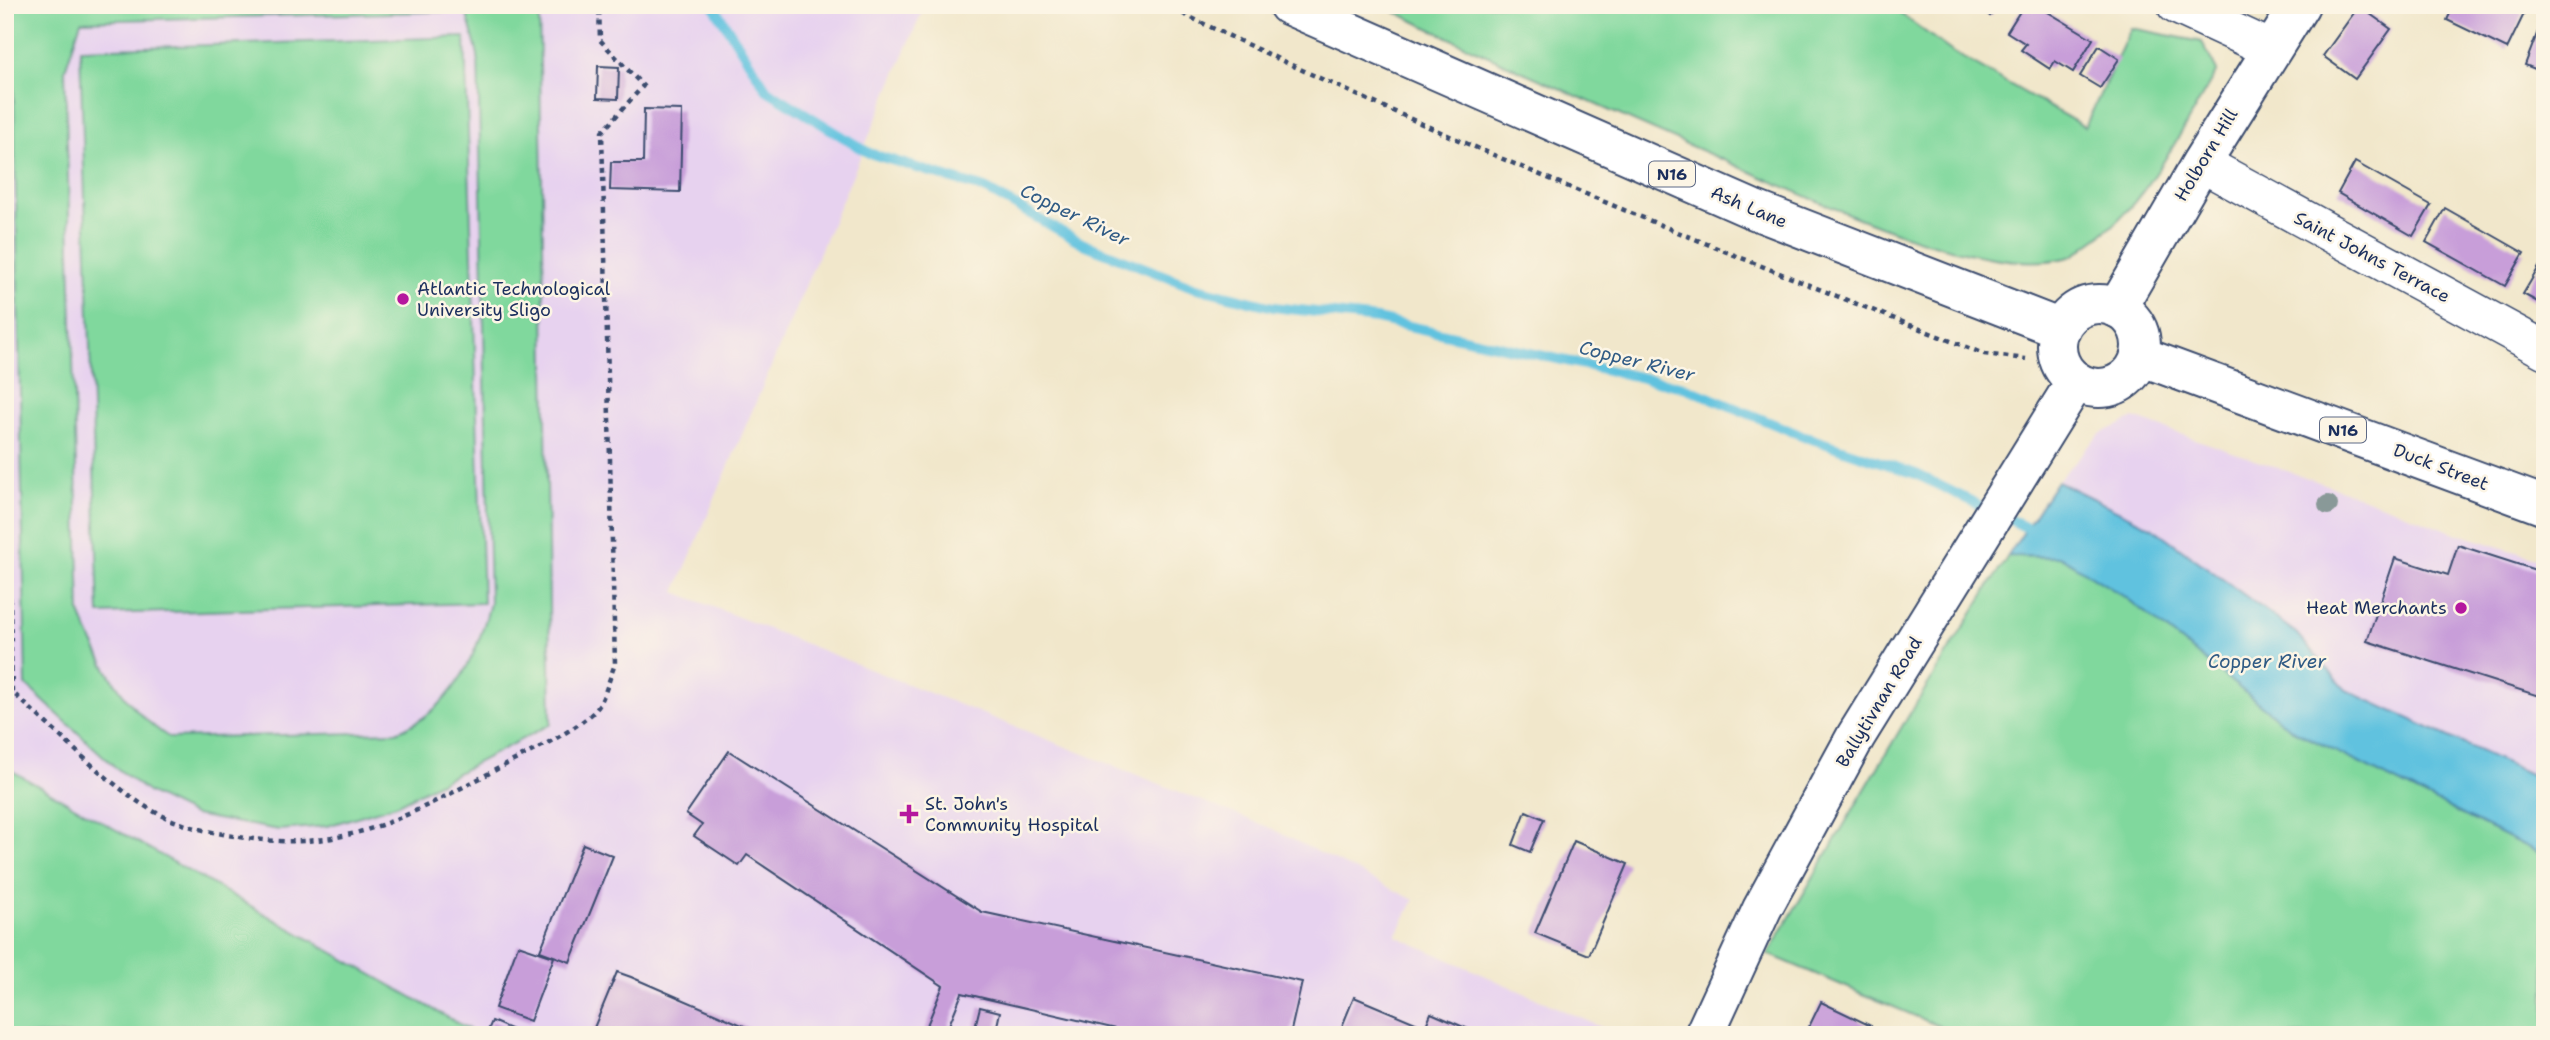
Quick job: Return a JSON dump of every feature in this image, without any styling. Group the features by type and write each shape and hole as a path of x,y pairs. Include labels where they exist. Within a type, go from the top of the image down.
{"main road":[{"name":"Ash Lane","path":"1288,5 1752,209 2061,329"},
{"name":"Holborn Hill","path":"2117,308 2201,163 2300,5"},
{"path":"2091,305 2117,308 2137,328 2141,342 2140,356 2126,378 2115,385 2102,387 2076,381 2061,364 2058,352 2061,329 2068,318 2091,305"},
{"name":"Duck Street","path":"2140,356 2545,506"},
{"name":"Ballytivnan Road","path":"1703,1035 1762,909 1856,736 2076,381"}],"street":[{"path":"2176,5 2271,48"},
{"name":"Saint Johns Terrace","path":"2201,163 2545,350"}],"path":[{"path":"5,377 12,692 105,776 142,804 190,828 225,835 279,844 330,840 369,830 439,800 554,739 599,706 615,664 602,132 643,86 600,40 599,5"},
{"path":"1165,5 1367,99 1734,256 1984,354"}],"shaded area":[{"name":"Atlantic Technological University Sligo","path":"5,5 925,5 675,592 1268,827 1414,900 1396,936 1619,1035 5,1035"},
{"path":"2134,418 2359,496 2455,533 2545,561 2545,781 2346,690 2296,633 2057,481 2100,434"}],"green space":[{"path":"12,5 539,5 551,724 396,805 327,826 279,830 194,815 149,793 114,766 26,685","holes":["466,11 478,55 490,603 478,643 459,680 447,696 416,723 396,732 170,738 139,713 115,683 80,613 65,70 81,21"]},
{"path":"1381,5 1889,5 1951,51 2085,127 2131,28 2202,42 2217,71 2176,142 2129,209 2110,228 2072,256 2028,261 1984,257 1888,229 1630,120"},
{"path":"465,37 483,603 99,614 80,49"},
{"path":"2008,556 2061,557 2128,599 2291,729 2545,856 2545,1035 1960,1035 1768,954 1904,723"},
{"path":"5,767 470,1030 467,1035 5,1035"}],"water":[{"name":"Copper River","path":"2057,481 2153,528 2296,633 2346,690 2545,781 2545,856 2291,729 2128,599 2061,557 2008,556"}],"building":[{"path":"1977,5 2000,5 1990,16"},
{"path":"2024,5 2036,5 2093,39 2073,72 2055,61 2050,69 2021,50 2026,44 2007,32"},
{"path":"2454,5 2507,5 2524,14 2507,49 2447,20"},
{"path":"2359,6 2391,29 2355,79 2323,56"},
{"path":"2540,26 2545,28 2545,73 2525,65"},
{"path":"2099,46 2119,59 2100,88 2080,76"},
{"path":"598,66 619,67 618,99 597,98"},
{"path":"644,109 682,110 680,192 610,190 611,162 643,162"},
{"path":"2355,162 2431,205 2413,236 2338,193"},
{"path":"2445,208 2524,253 2505,286 2426,242"},
{"path":"2545,257 2545,306 2523,294"},
{"name":"Heat Merchants","path":"2458,545 2545,573 2545,698 2367,641 2395,558 2448,575"},
{"path":"729,751 982,912 1302,982 1290,1035 1142,1035 962,993 945,1035 923,1035 943,986 747,855 739,866 694,836 702,825 686,814"},
{"path":"1526,811 1544,819 1530,852 1513,845"},
{"path":"1574,841 1628,864 1589,955 1535,933"},
{"path":"583,844 613,856 570,962 540,951"},
{"path":"518,945 554,957 530,1021 495,1008"},
{"path":"617,972 631,977 765,1035 591,1035"},
{"path":"1354,997 1418,1024 1413,1035 1353,1035 1341,1029"},
{"path":"1821,1002 1871,1026 1867,1035 1805,1035"},
{"path":"980,1007 1000,1012 995,1035 973,1035"},
{"path":"1431,1013 1482,1035 1422,1035"},
{"path":"492,1021 524,1035 486,1035"}],"waterway":[{"name":"Copper River","path":"713,5 767,90 869,153 985,189 1084,244 1193,287 1273,307 1377,319 1684,387 1803,436 1916,474 1987,509"},
{"name":"Copper River","path":"2002,516 2038,533"}],"place":[{"name":"Atlantic Technological University Sligo","path":"403,299"},
{"name":"Heat Merchants","path":"2461,608"},
{"name":"St. John's Community Hospital","path":"909,814"}]}
